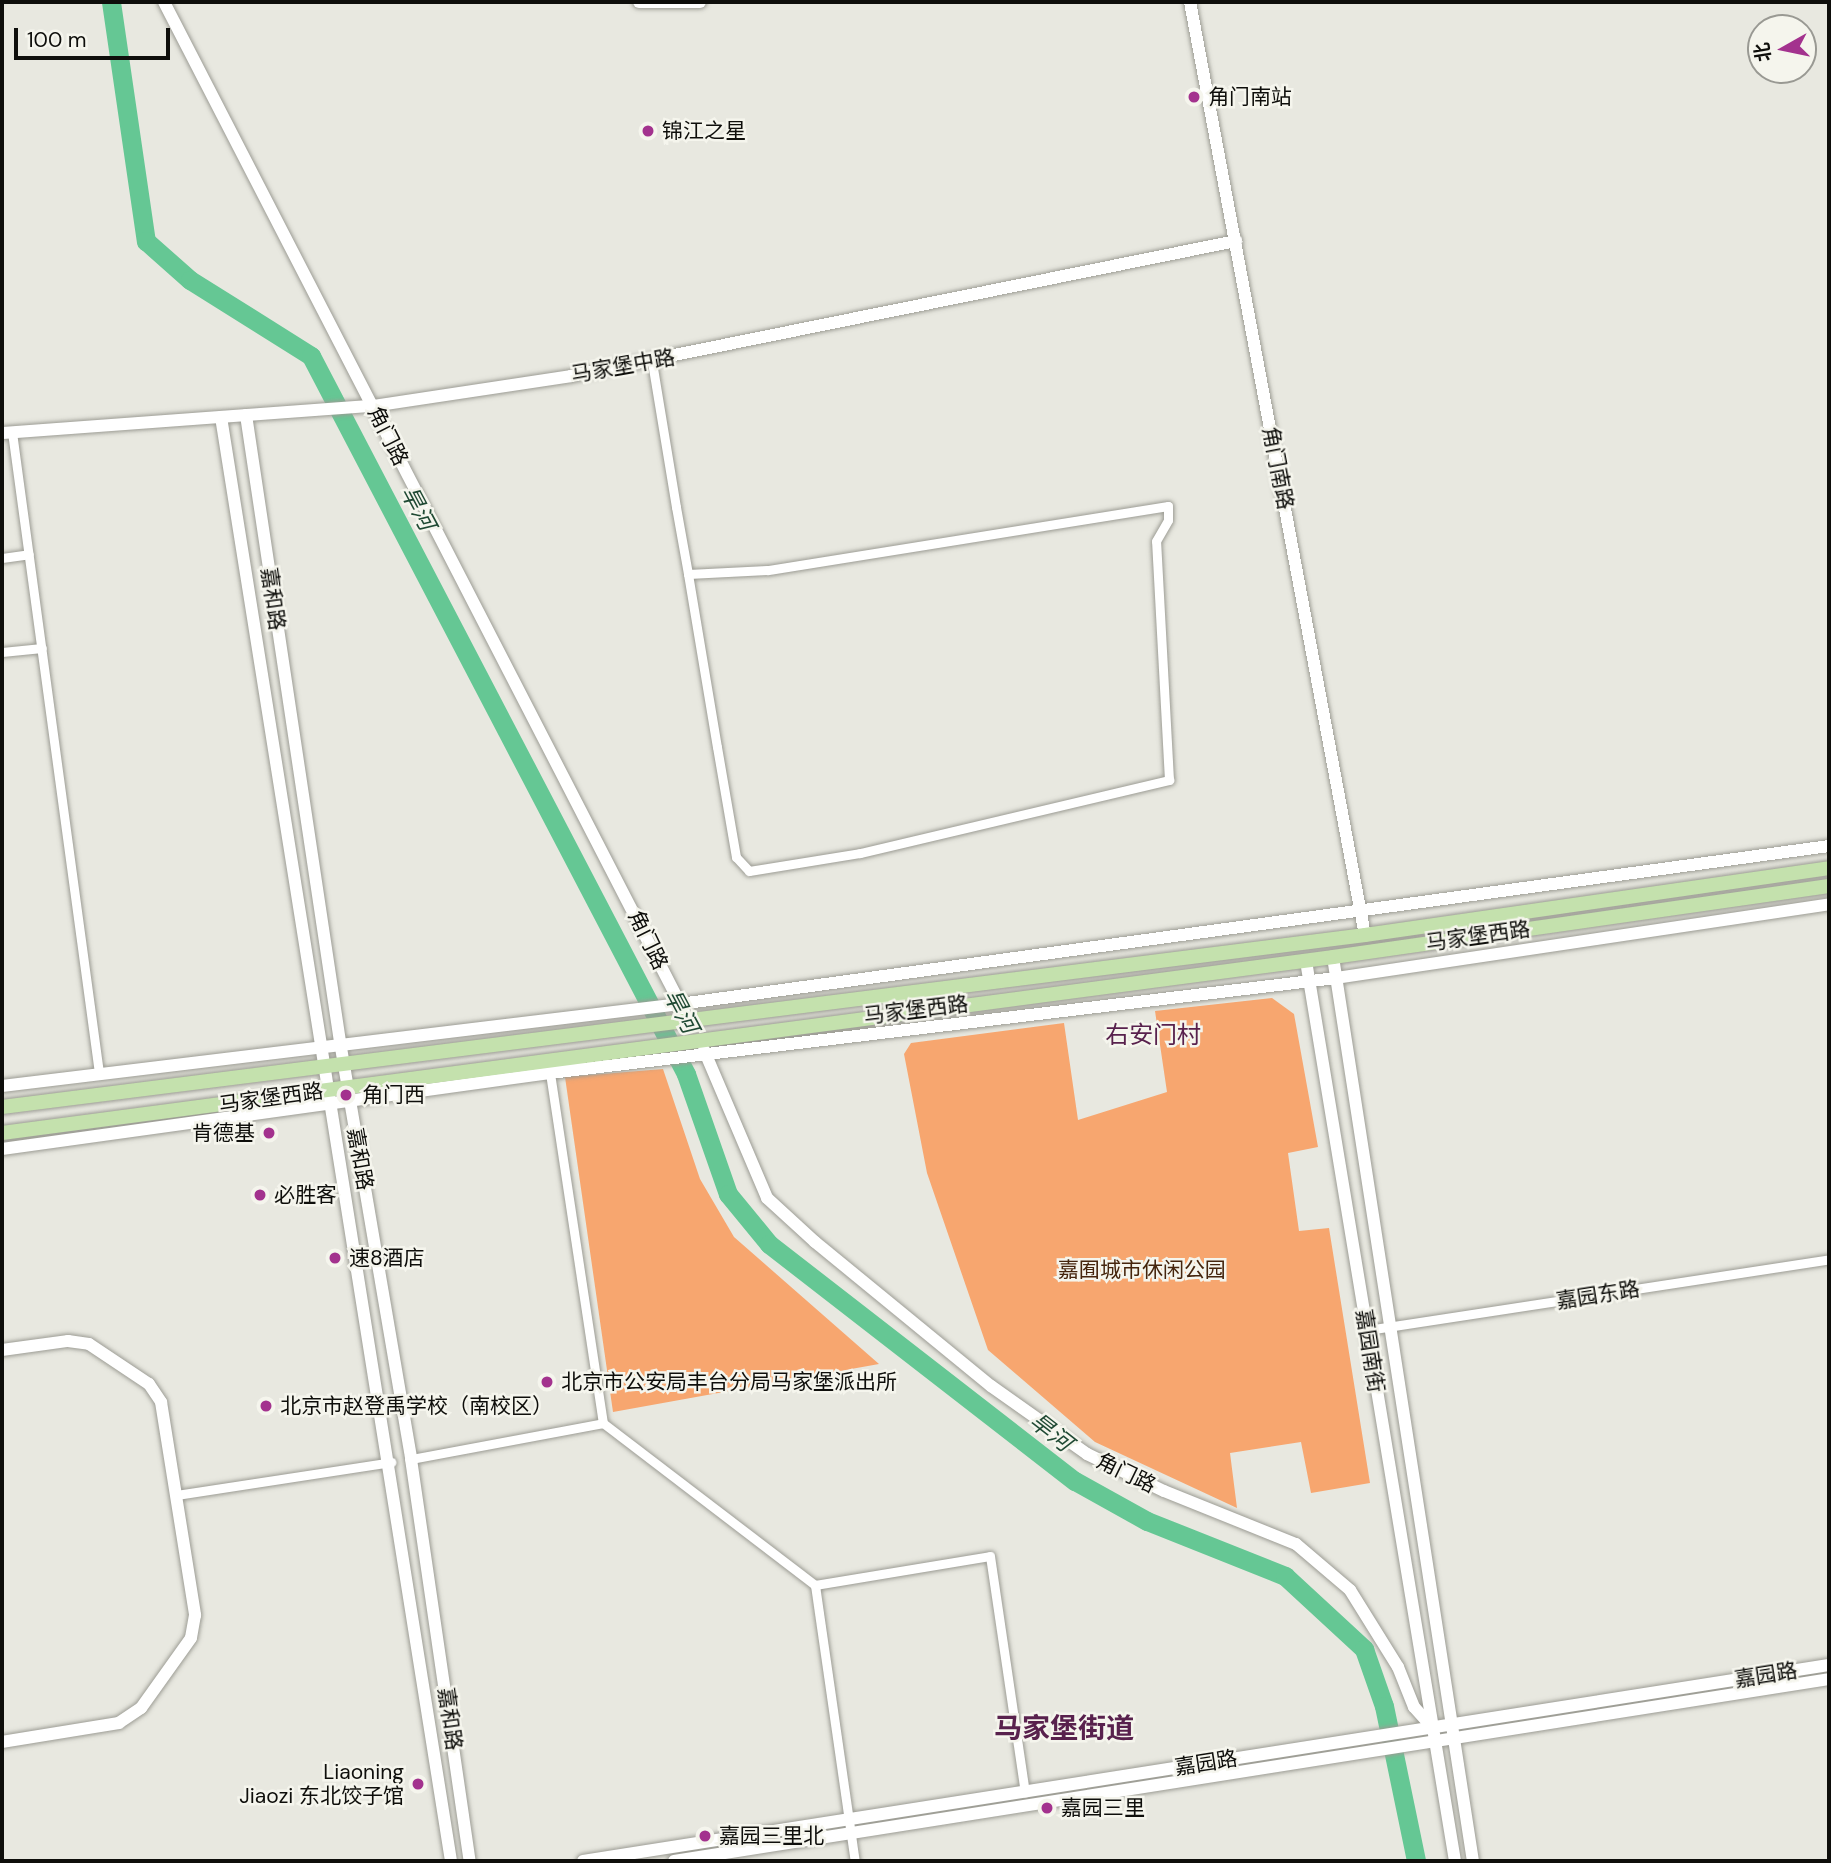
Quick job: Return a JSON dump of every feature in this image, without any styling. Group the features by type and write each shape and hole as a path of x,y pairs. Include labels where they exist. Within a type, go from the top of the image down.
{"main road":[{"name":"马家堡西路","path":"2,1107 1364,935 1829,868"},
{"name":"马家堡西路","path":"2,1133 330,1098 643,1045 1306,961 1829,886"}],"street":[{"name":"角门路","path":"164,2 368,407 684,1021"},
{"path":"639,2 700,2"},
{"name":"角门南路","path":"1190,2 1364,935"},
{"name":"马家堡中路","path":"7,432 313,408 368,407 652,362 966,293 1236,241"},
{"path":"652,362 736,857 749,871 860,853 1169,780 1156,541 1168,520 1168,506 767,570 688,574"},
{"name":"嘉和路","path":"246,415 343,1062 411,1459 470,1861"},
{"name":"嘉和路","path":"222,417 324,1065 391,1462 451,1861"},
{"path":"7,432 29,554 99,1073"},
{"path":"2,558 29,554"},
{"path":"2,652 42,648"},
{"name":"马家堡西路","path":"2,1086 340,1042 630,1011 1829,846"},
{"name":"马家堡西路","path":"349,1095 704,1057 1310,982 1829,904"},
{"name":"嘉园南街","path":"1333,957 1452,1732"},
{"name":"嘉园南街","path":"1306,961 1434,1734"},
{"name":"角门路","path":"693,1039 704,1057 768,1198 815,1242 991,1386 1087,1454 1164,1491 1296,1544 1350,1590 1398,1667 1414,1707 1434,1734 1455,1861"},
{"path":"550,1073 603,1423 815,1585 855,1861"},
{"name":"马家堡西路","path":"2,1149 330,1098"},
{"name":"嘉园东路","path":"1367,1330 1829,1259"},
{"path":"2,1350 68,1340 89,1344 149,1384 161,1402 195,1615 191,1638 141,1708 119,1723 2,1742"},
{"path":"411,1459 603,1423"},
{"path":"176,1495 391,1462"},
{"path":"815,1585 990,1556 1024,1792"},
{"name":"嘉园路","path":"1452,1732 1829,1665"},
{"name":"嘉园路","path":"583,1861 1024,1792 1829,1679"},
{"path":"1452,1732 1473,1861"},
{"name":"嘉园路","path":"674,1861 851,1834 1360,1745"}],"green space":[{"name":"嘉囿城市休闲公园","path":"1272,998 1294,1014 1318,1147 1288,1153 1299,1231 1329,1228 1370,1483 1311,1493 1301,1442 1230,1453 1237,1508 1095,1442 988,1350 927,1173 904,1054 911,1043 1064,1023 1078,1120 1167,1092 1155,1011"},
{"path":"663,1069 700,1179 734,1237 879,1364 613,1412 565,1077"}],"waterway":[{"name":"旱河","path":"111,2 146,241 190,280 311,356 686,1074 728,1194 769,1244 1075,1481 1147,1521 1285,1576 1364,1649 1384,1706 1416,1861"}],"place":[{"name":"角门南站","path":"1194,97"},
{"name":"锦江之星","path":"648,131"},
{"name":"角门西","path":"346,1095"},
{"name":"肯德基","path":"269,1133"},
{"name":"必胜客","path":"260,1195"},
{"name":"速8酒店","path":"335,1258"},
{"name":"北京市公安局丰台分局马家堡派出所","path":"547,1382"},
{"name":"北京市赵登禹学校（南校区）","path":"266,1406"},
{"name":"Liaoning Jiaozi 东北饺子馆","path":"418,1784"},
{"name":"嘉园三里","path":"1047,1808"},
{"name":"嘉园三里北","path":"705,1836"}],"district":[{"name":"右安门村","path":"1153,1035"},
{"name":"马家堡街道","path":"1064,1729"}]}
